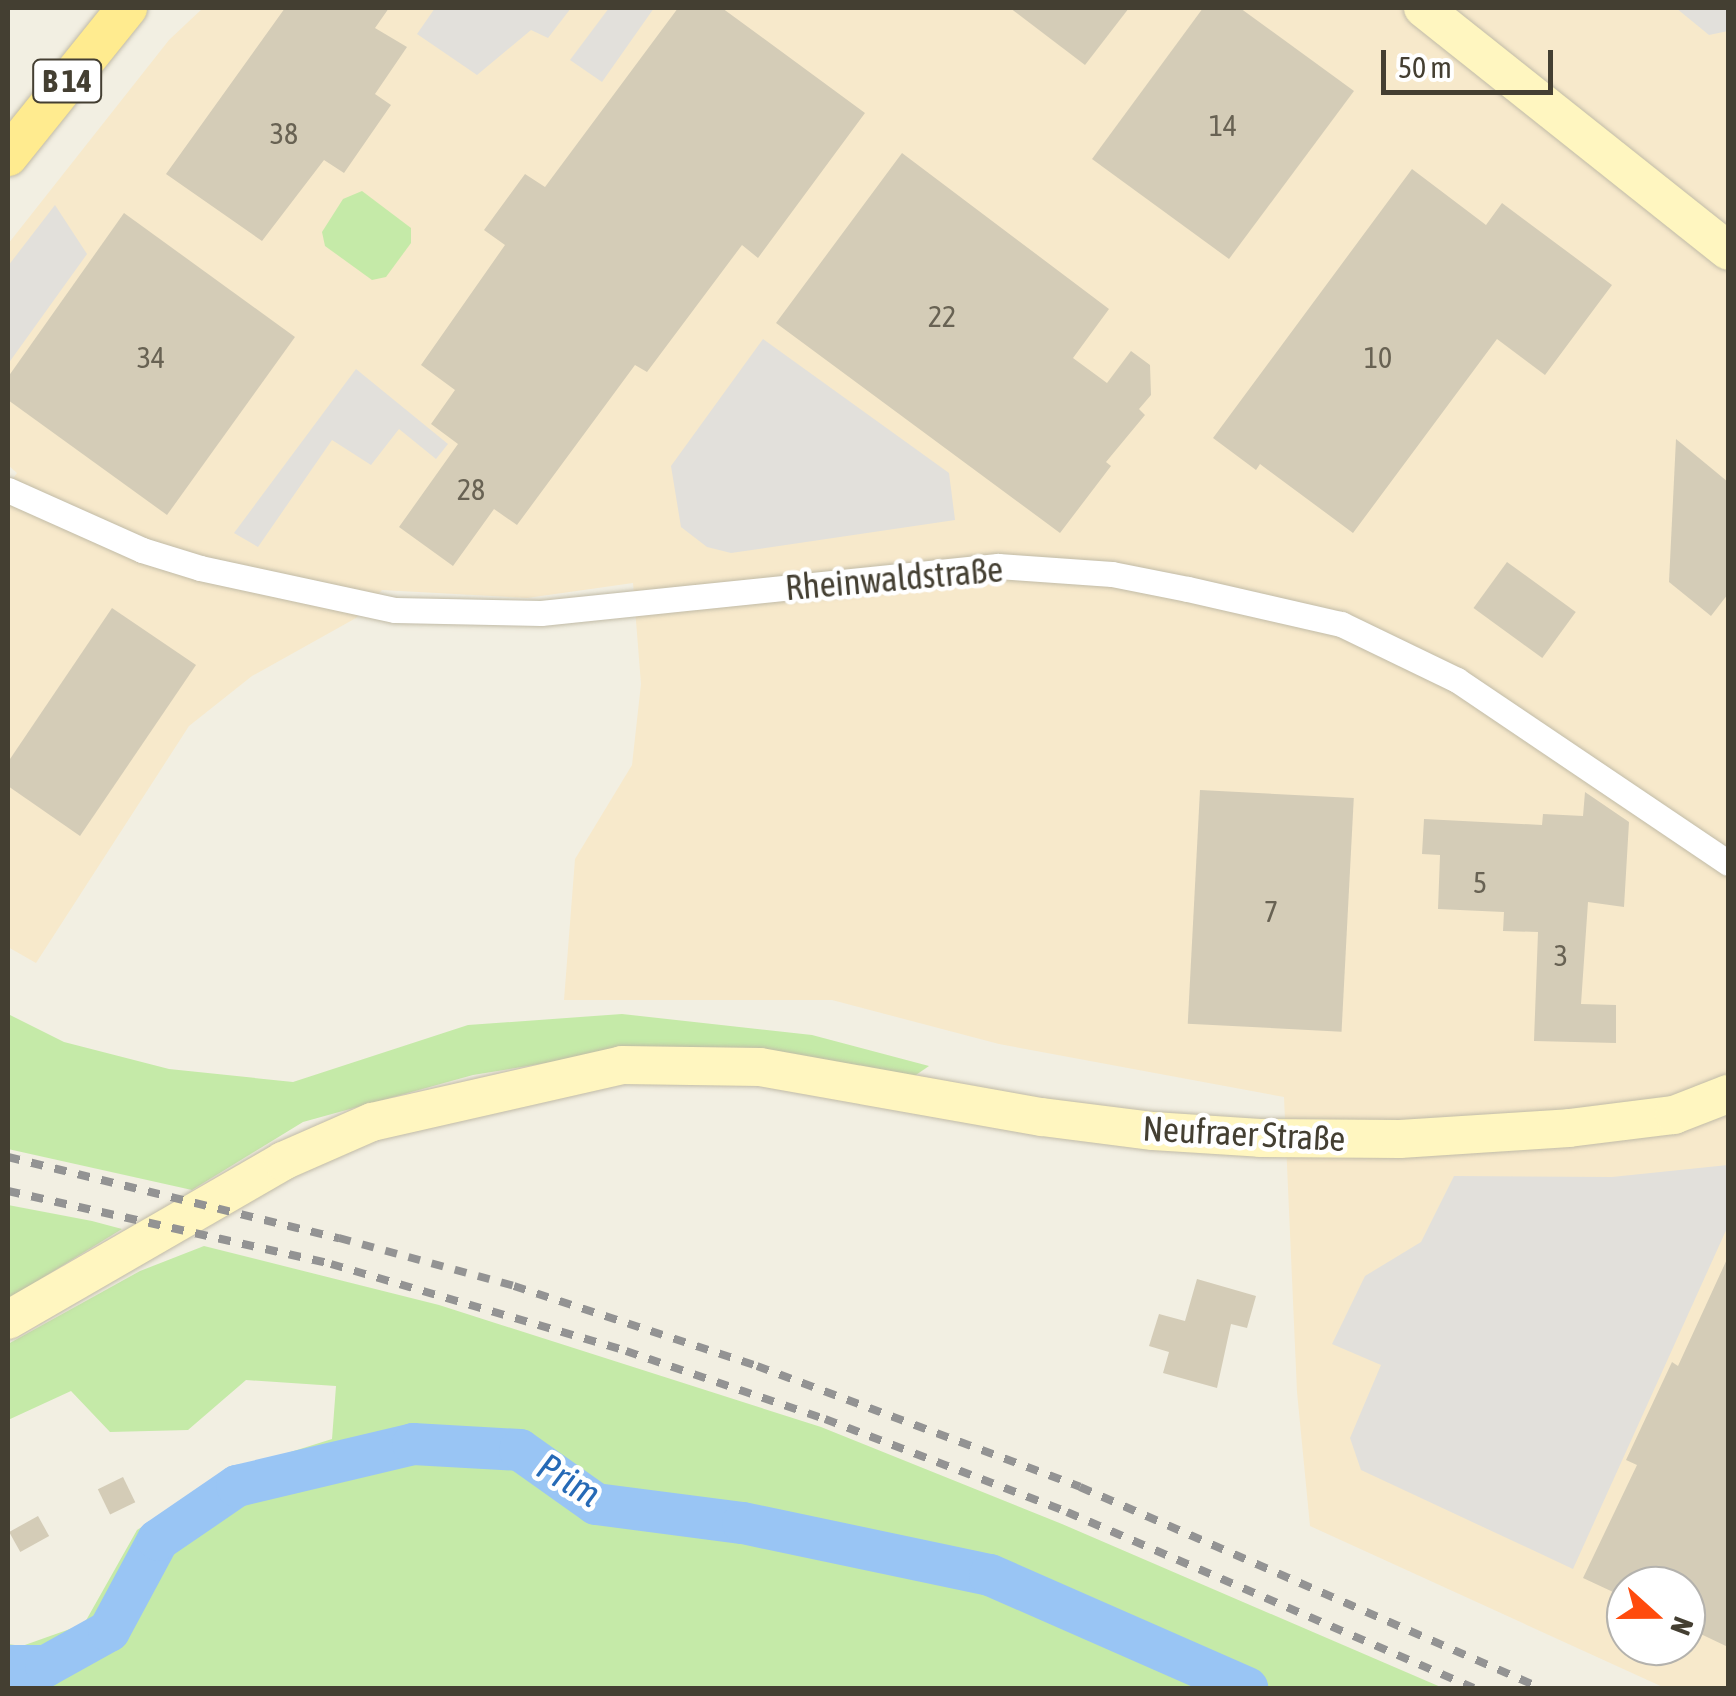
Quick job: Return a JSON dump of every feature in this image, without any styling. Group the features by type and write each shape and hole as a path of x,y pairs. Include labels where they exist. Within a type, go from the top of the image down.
{"main road":[{"name":"B 14","path":"8,156 126,8"}],"street":[{"path":"1423,8 1728,251"},
{"name":"Rheinwaldstraße","path":"8,490 142,550 186,564 395,610 542,613 998,566 1112,574 1188,589 1341,624 1457,680 1728,863"},
{"name":"Neufraer Straße","path":"8,1320 283,1160 372,1122 622,1065 760,1067 1042,1117 1153,1131 1260,1138 1400,1139 1569,1128 1674,1115 1728,1094"}],"shaded area":[{"path":"203,8 1728,8 1728,1688 1665,1688 1617,1666 1706,1666 1706,1566 1606,1566 1606,1661 1310,1526 1297,1392 1284,1097 999,1044 832,1000 564,1000 575,859 632,765 641,684 633,583 527,598 382,590 356,618 252,676 189,726 36,963 8,947 8,486 17,473 8,465 8,244 169,40"},
{"path":"435,8 571,8 548,38 531,30 477,75 417,34"},
{"path":"609,8 654,8 602,82 570,60"},
{"path":"1676,8 1728,8 1728,31 1709,35"},
{"path":"55,205 87,254 8,364 8,266"},
{"path":"763,339 949,473 955,520 731,553 707,547 681,527 671,466"},
{"path":"356,369 448,444 436,459 399,429 371,465 332,440 258,547 234,533"},
{"path":"1728,1165 1728,1226 1573,1569 1361,1470 1350,1438 1381,1365 1332,1344 1365,1276 1421,1242 1454,1176 1612,1177"}],"green space":[{"path":"362,191 411,228 411,243 386,277 372,280 325,246 322,232 343,199"},
{"path":"8,1014 64,1042 169,1069 293,1082 468,1025 622,1014 812,1035 929,1066 913,1077 618,1051 473,1075 303,1122 192,1190 8,1149"},
{"path":"8,1205 92,1221 122,1229 8,1299"},
{"path":"204,1246 439,1305 821,1427 1062,1524 1443,1688 8,1688 8,1644 22,1646 84,1624 137,1530 230,1471 332,1439 336,1386 246,1380 188,1430 110,1432 71,1391 8,1420 8,1344 140,1271"}],"building":[{"path":"285,8 389,8 375,28 407,47 375,94 391,105 344,173 324,160 262,241 166,174"},
{"path":"678,8 722,8 865,113 758,258 742,245 647,372 635,365 517,525 494,509 453,566 399,527 458,444 431,424 455,390 421,365 505,245 484,230 525,174 545,187"},
{"path":"1010,8 1129,8 1085,65"},
{"path":"1203,8 1240,8 1354,91 1229,259 1092,159"},
{"path":"902,153 1109,309 1073,358 1107,383 1131,351 1150,365 1151,395 1139,409 1145,415 1106,462 1111,466 1060,533 776,323"},
{"path":"1412,169 1486,225 1502,203 1612,285 1545,375 1497,339 1353,533 1260,464 1256,470 1213,438"},
{"path":"124,213 295,337 167,515 8,400 8,377"},
{"path":"1676,439 1728,482 1728,594 1711,616 1669,582"},
{"path":"1507,562 1576,612 1542,658 1473,608"},
{"path":"112,608 196,665 80,836 8,786 8,762"},
{"path":"1200,790 1354,798 1342,1032 1188,1024"},
{"path":"1585,792 1629,822 1624,907 1588,902 1581,1004 1616,1005 1616,1043 1534,1041 1538,932 1503,931 1504,912 1438,909 1440,855 1422,854 1424,819 1542,825 1543,814 1583,816"},
{"path":"1728,1257 1728,1647 1706,1637 1706,1566 1606,1566 1606,1589 1583,1578 1637,1465 1626,1460 1672,1362 1678,1366"},
{"path":"1197,1279 1256,1296 1247,1328 1231,1324 1217,1388 1163,1373 1169,1352 1149,1346 1159,1314 1185,1321"},
{"path":"123,1477 135,1502 110,1514 98,1489"},
{"path":"38,1516 49,1536 20,1552 9,1532"}],"waterway":[{"name":"Prim","path":"8,1666 46,1666 109,1631 158,1540 237,1486 413,1444 520,1450 596,1504 743,1523 990,1575 1247,1688"}],"railway":[{"path":"8,1157 339,1238 514,1286 757,1366 1080,1487 1541,1688"},
{"path":"8,1191 331,1264 626,1351 825,1419 1067,1512 1473,1688"}]}
